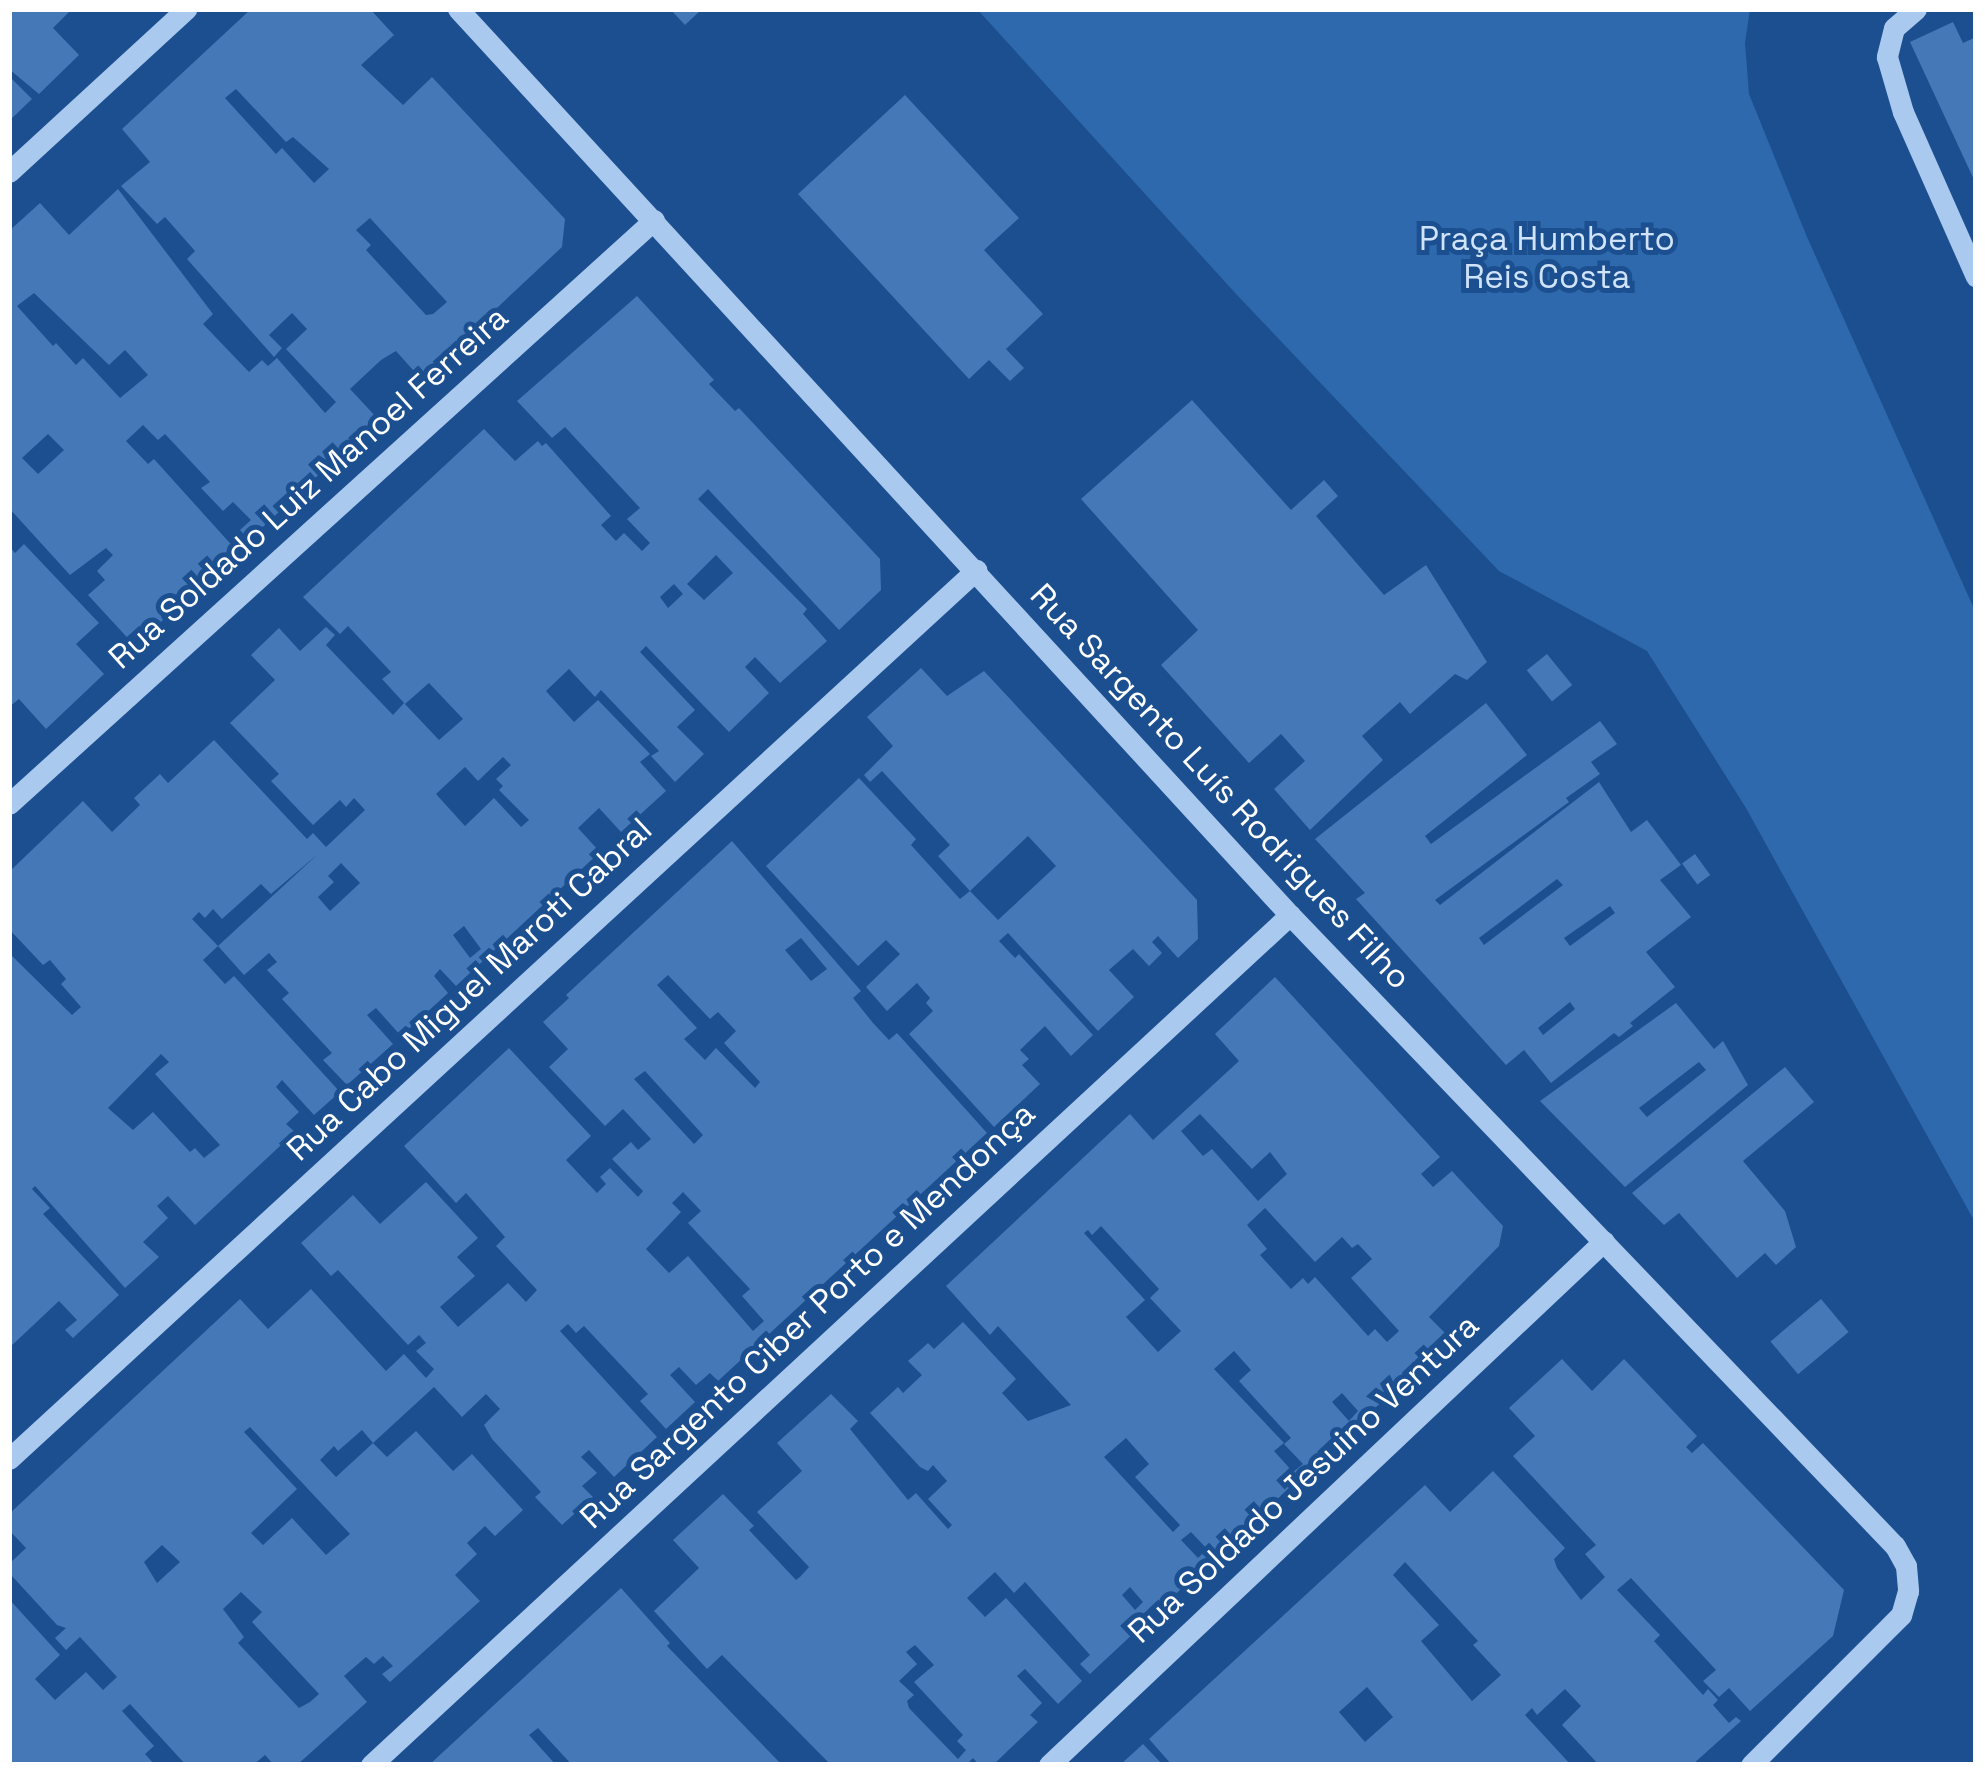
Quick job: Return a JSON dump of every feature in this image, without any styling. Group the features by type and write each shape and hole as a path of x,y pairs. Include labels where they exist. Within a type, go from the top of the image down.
{"street":[{"path":"9,172 186,9"},
{"name":"Rua Sargento Luís Rodrigues Filho","path":"458,9 1290,915 1895,1546 1907,1578 1901,1615 1751,1765"},
{"path":"1916,9 1894,28 1887,57 1904,112 1976,277"},
{"name":"Rua Soldado Luiz Manoel Ferreira","path":"9,804 654,220"},
{"name":"Rua Cabo Miguel Maroti Cabral","path":"9,1459 976,571"},
{"name":"Rua Sargento Ciber Porto e Mendonça","path":"371,1765 1290,915"},
{"name":"Rua Soldado Jesuino Ventura","path":"1049,1765 1604,1241"}],"green space":[{"name":"Praça Humberto Reis Costa","path":"977,9 1750,9 1745,43 1749,94 1807,237 1976,613 1976,1224 1746,808 1647,651 1499,571 1237,295"}],"building":[{"path":"9,9 72,9 53,28 79,55 39,94 9,69"},
{"path":"251,9 370,9 394,35 361,65 403,105 432,77 565,219 562,247 421,379 396,351 350,389 378,419 249,540 240,530 251,520 233,502 223,511 201,488 210,482 165,434 158,440 143,425 126,441 148,464 154,459 237,551 135,646 88,595 105,580 97,571 113,555 106,548 70,575 9,508 9,231 40,203 69,235 118,189 213,314 203,324 249,372 262,360 268,366 277,358 325,413 336,402 286,349 307,329 292,313 269,335 282,348 274,357 187,259 195,251 165,217 157,224 121,186 150,162 122,129","holes":["236,89 286,142 293,137 329,169 314,183 282,148 276,154 225,98","370,218 447,302 426,315 366,250 371,245 356,230","34,293 109,365 125,350 148,375 120,398 83,358 76,365 56,343 53,346 17,306","48,434 64,450 38,474 22,458"]},
{"path":"670,9 702,9 685,25"},
{"path":"1953,22 1963,43 1976,37 1976,184 1910,42"},
{"path":"9,76 32,99 9,121"},
{"path":"905,95 1019,218 984,250 1043,314 1006,349 1024,368 1010,381 989,360 969,379 798,194"},
{"path":"637,296 714,380 709,384 735,411 739,408 880,559 881,590 839,630 708,489 698,499 807,609 803,614 827,641 780,683 755,657 745,667 769,693 729,732 646,646 640,652 695,710 677,727 704,754 675,782 651,756 659,751 601,690 595,697 569,669 546,691 574,722 598,700 650,754 640,762 666,791 621,832 599,808 578,828 600,852 456,986 440,969 434,976 448,993 401,1036 376,1008 367,1015 393,1044 347,1085 323,1060 332,1053 282,999 289,993 267,970 277,962 269,953 244,975 218,946 203,960 225,984 234,976 340,1092 314,1115 282,1080 276,1087 299,1112 286,1124 295,1132 195,1225 168,1196 157,1206 168,1218 143,1242 159,1257 125,1288 35,1186 32,1189 50,1208 43,1214 119,1295 73,1338 65,1330 77,1320 59,1301 9,1348 9,953 72,1015 81,1007 61,984 66,979 50,960 43,965 9,929 9,872 83,801 112,832 140,805 134,798 160,774 168,783 214,740 307,839 313,833 326,847 365,810 354,798 346,807 340,800 313,825 271,781 279,774 230,723 275,680 251,655 279,628 300,651 326,627 335,635 326,645 393,715 404,703 439,740 463,719 429,683 405,704 382,679 391,672 348,626 340,634 303,597 484,429 515,461 538,441 542,446 546,443 611,516 601,525 616,541 624,533 642,551 650,543 627,519 640,508 565,427 552,438 517,401","holes":["716,555 733,573 704,600 687,584","674,584 683,594 668,608 660,597","503,757 511,765 496,779 503,786 499,790 529,820 521,827 494,798 465,826 436,794 465,767 478,781","318,854 218,946 192,919 199,912 205,918 213,909 222,919 261,884 271,894","341,863 360,883 330,911 318,897 334,882 328,876","464,926 481,949 470,958 453,935","161,1054 169,1062 155,1074 220,1145 204,1158 195,1148 190,1152 153,1112 133,1130 108,1108"]},
{"path":"1192,400 1291,510 1324,480 1338,496 1316,516 1384,595 1426,565 1487,662 1467,680 1455,674 1410,714 1400,702 1362,736 1383,760 1310,830 1274,789 1305,761 1281,734 1249,763 1161,665 1198,630 1081,499"},
{"path":"24,544 99,623 76,644 104,674 46,729 19,699 9,707 9,546 15,553"},
{"path":"1547,654 1572,685 1552,701 1527,670"},
{"path":"921,668 947,696 984,671 1197,900 1198,939 1178,958 1158,936 1152,942 1162,953 1149,966 1133,949 1109,970 1134,997 1098,1031 1008,933 999,941 1015,958 1019,954 1093,1035 1071,1056 1045,1026 1020,1050 1029,1059 1022,1065 1040,1084 994,1127 909,1034 933,1011 926,1003 930,998 917,983 887,1011 866,987 900,954 886,940 858,966 766,866 859,778 916,839 911,845 960,899 970,891 938,856 950,845 882,771 870,782 864,775 893,746 867,717","holes":["1028,836 1056,866 998,920 970,891"]},
{"path":"1486,703 1527,755 1425,836 1431,844 1600,721 1617,744 1591,762 1600,774 1435,900 1440,905 1599,782 1631,832 1647,820 1681,865 1660,880 1691,917 1646,952 1675,987 1619,1037 1614,1033 1551,1083 1524,1050 1506,1065 1356,899 1365,893 1315,839","holes":["1557,879 1563,885 1484,945 1479,938","1610,906 1615,913 1570,946 1564,938","1570,1002 1575,1009 1543,1035 1538,1028"]},
{"path":"732,841 861,991 853,998 873,1023 889,1040 897,1033 987,1133 718,1381 710,1373 696,1385 679,1367 670,1375 695,1402 666,1429 640,1401 648,1394 584,1326 576,1333 568,1324 560,1331 657,1437 614,1477 589,1450 581,1457 597,1473 582,1486 593,1497 562,1525 535,1497 541,1492 484,1425 500,1409 486,1394 462,1417 434,1387 373,1443 387,1457 416,1431 453,1471 472,1454 523,1510 495,1536 485,1526 467,1543 477,1554 455,1575 480,1601 390,1682 382,1674 393,1666 383,1656 374,1664 366,1657 344,1676 367,1702 297,1765 274,1765 265,1755 253,1765 186,1765 130,1704 122,1711 154,1746 145,1754 155,1765 9,1765 9,1599 60,1655 35,1679 55,1700 86,1672 103,1690 117,1677 80,1637 66,1650 55,1638 66,1628 57,1625 12,1576 9,1579 9,1564 26,1548 9,1530 9,1514 240,1299 268,1329 311,1289 386,1371 404,1354 426,1378 434,1369 416,1351 426,1343 419,1335 408,1345 338,1270 331,1276 301,1243 353,1195 380,1224 426,1182 478,1238 457,1257 475,1276 440,1307 458,1327 508,1283 526,1302 537,1290 496,1246 505,1237 466,1193 456,1203 404,1146 509,1048 591,1136 566,1160 597,1193 606,1184 600,1177 610,1168 638,1197 643,1191 612,1159 631,1142 638,1150 651,1139 623,1109 605,1126 549,1067 568,1049 543,1022","holes":["801,938 827,969 811,981 785,950","668,975 710,1019 718,1012 736,1031 724,1043 760,1082 755,1088 716,1048 705,1060 684,1039 697,1028 657,985","645,1071 703,1135 694,1144 634,1079","683,1192 701,1211 688,1223 750,1289 742,1296 764,1321 753,1331 688,1256 669,1273 646,1249 681,1212 672,1203","250,1427 350,1534 326,1555 292,1518 263,1545 251,1533 297,1489 244,1432","362,1430 373,1443 336,1477 320,1460","162,1545 180,1562 157,1583 144,1562","241,1592 262,1612 252,1622 319,1694 299,1708 238,1643 244,1637 223,1609"]},
{"path":"1695,854 1710,875 1697,884 1682,863"},
{"path":"1275,977 1440,1157 1421,1174 1433,1187 1452,1171 1503,1226 1499,1246 1429,1317 1450,1338 1090,1674 1080,1664 1090,1655 1025,1582 1014,1593 995,1572 967,1598 985,1617 1006,1598 1082,1681 1058,1704 1025,1669 1017,1676 1042,1703 1030,1715 1038,1722 993,1765 979,1765 973,1758 966,1765 831,1765 722,1655 707,1669 654,1611 699,1568 673,1540 723,1494 796,1580 801,1576 809,1567 757,1512 802,1471 777,1443 831,1394 858,1421 850,1429 908,1500 916,1493 948,1529 952,1525 928,1499 947,1481 933,1465 928,1471 920,1467 870,1413 898,1387 903,1393 922,1375 908,1361 928,1343 934,1349 963,1322 1016,1379 1002,1393 1028,1421 1071,1405 998,1326 990,1335 946,1286 1130,1114 1153,1140 1239,1061 1215,1034","holes":["1200,1114 1252,1169 1270,1152 1287,1174 1258,1201 1212,1149 1203,1156 1181,1131","1265,1208 1315,1262 1342,1237 1352,1248 1358,1244 1372,1259 1351,1278 1399,1331 1387,1342 1375,1329 1368,1336 1315,1277 1308,1284 1303,1278 1291,1289 1260,1255 1267,1249 1247,1225","1101,1226 1159,1289 1150,1298 1181,1331 1158,1352 1126,1317 1145,1300 1084,1233 1088,1230 1092,1235","1234,1351 1251,1370 1239,1381 1291,1438 1284,1444 1303,1464 1293,1472 1274,1451 1284,1443 1214,1369","1342,1393 1358,1411 1349,1421 1332,1402","1126,1438 1149,1464 1135,1477 1180,1525 1173,1532 1104,1457","1191,1532 1207,1549 1198,1558 1181,1540","1130,1587 1143,1602 1135,1610 1122,1595","915,1645 934,1665 914,1682 963,1735 957,1741 966,1750 958,1759 909,1708 907,1701 914,1695 899,1681 917,1664 906,1652"]},
{"path":"1676,1003 1714,1049 1723,1041 1748,1085 1625,1187 1540,1101","holes":["1699,1062 1706,1070 1647,1117 1639,1108"]},
{"path":"1785,1067 1814,1102 1743,1161 1785,1211 1796,1247 1776,1265 1765,1253 1737,1278 1679,1213 1664,1225 1632,1193"},
{"path":"1821,1299 1849,1332 1798,1374 1770,1341"},
{"path":"1562,1359 1592,1391 1624,1359 1697,1436 1686,1447 1692,1453 1703,1443 1844,1590 1833,1636 1750,1711 1729,1688 1719,1697 1703,1681 1716,1670 1631,1578 1617,1590 1660,1635 1654,1641 1703,1695 1708,1689 1718,1700 1713,1705 1729,1723 1736,1717 1741,1721 1692,1765 1599,1765 1562,1725 1581,1706 1565,1689 1537,1715 1532,1708 1525,1715 1571,1765 1172,1765 1149,1739 1425,1485 1450,1512 1493,1471 1565,1548 1554,1559 1581,1600 1605,1577 1585,1554 1596,1545 1513,1456 1535,1436 1509,1408","holes":["1405,1562 1478,1641 1473,1645 1501,1675 1472,1701 1421,1641 1439,1625 1393,1575","1367,1687 1393,1717 1365,1742 1339,1712"]},
{"path":"621,1588 670,1643 667,1646 782,1765 572,1765 538,1728 529,1735 556,1765 429,1765"},
{"path":"1143,1744 1163,1765 1120,1765"}]}
